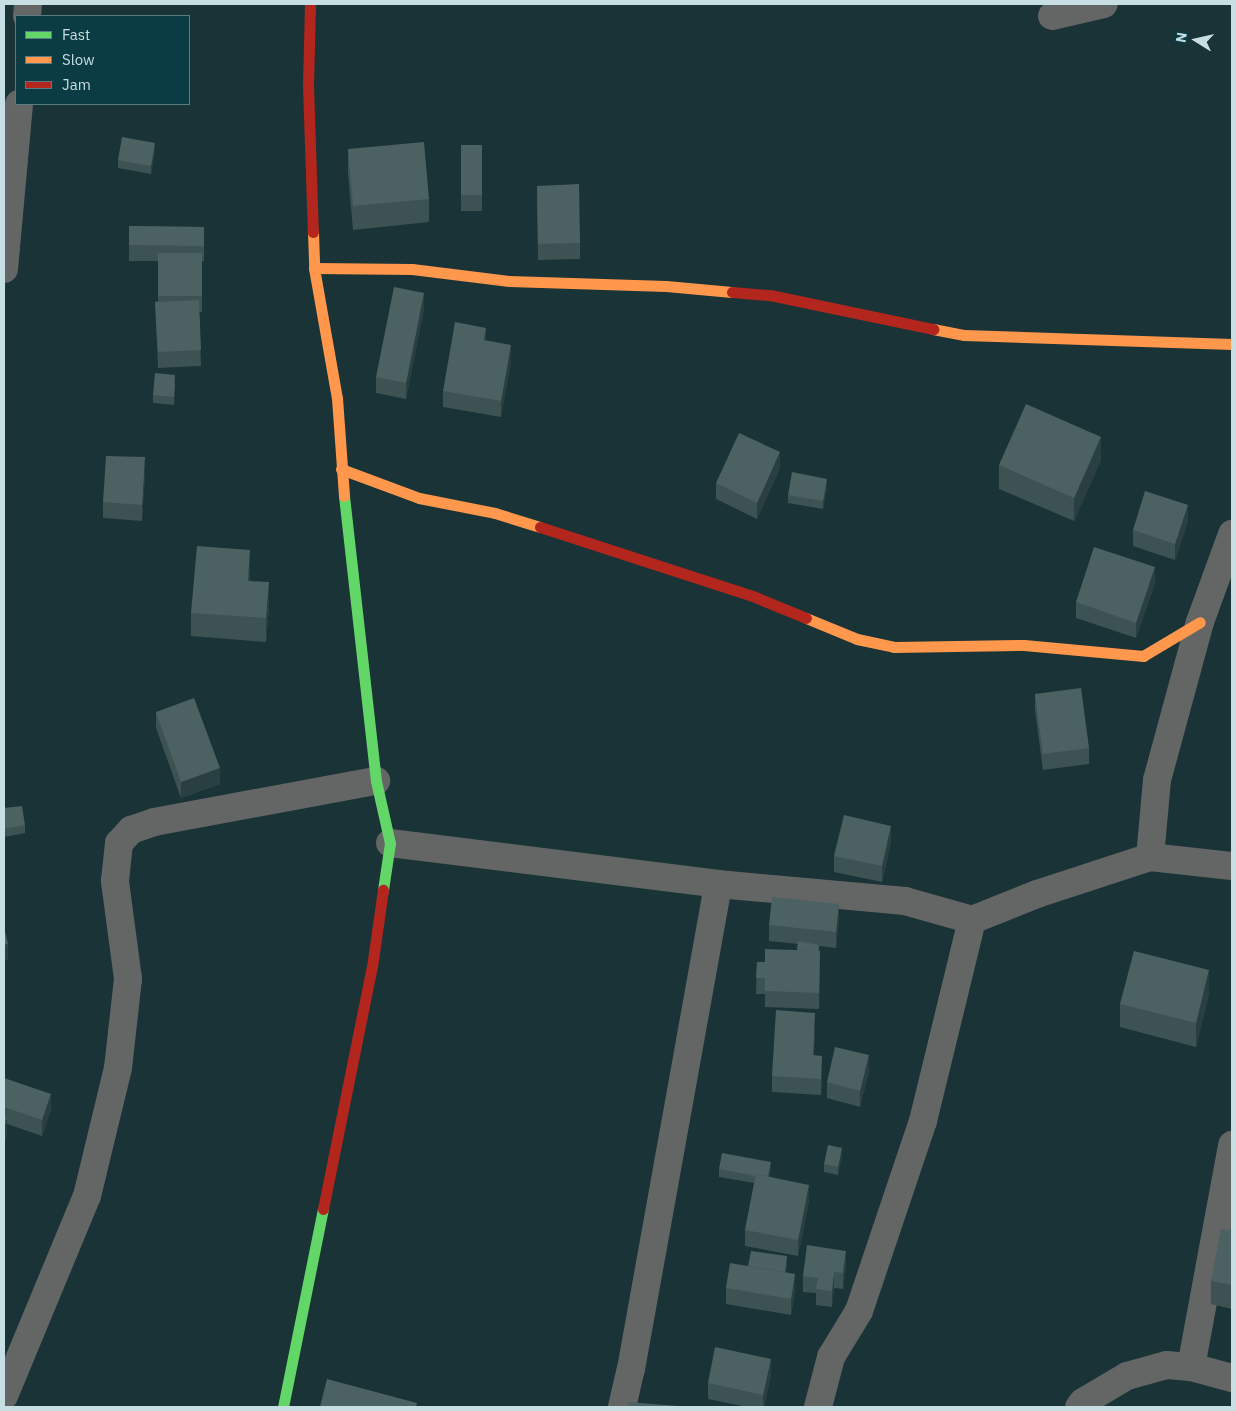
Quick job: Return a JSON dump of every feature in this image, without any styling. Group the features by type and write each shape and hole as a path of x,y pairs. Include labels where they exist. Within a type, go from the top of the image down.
{"street":[{"path":"283,1407 372,967 390,843 376,780 341,469 337,398 314,268 308,85 310,4"},
{"path":"1052,16 1104,4"},
{"path":"4,269 19,105"},
{"path":"314,268 412,269 508,281 666,286 770,295 964,335 1232,344"},
{"path":"341,469 419,498 495,513 606,548 755,596 857,639 894,647 1024,645 1144,656 1200,622"},
{"path":"1150,858 1158,780 1200,622 1232,534"},
{"path":"4,1396 87,1196 118,1068 128,979 115,881 119,843 131,830 154,822 376,780"},
{"path":"390,843 718,884 905,901 972,920 1037,894 1150,858 1232,866"},
{"path":"622,1407 718,884"},
{"path":"818,1407 831,1357 859,1311 920,1130 972,920"},
{"path":"1191,1367 1232,1144"},
{"path":"1079,1407 1083,1402 1128,1376 1167,1365 1191,1367 1232,1378"}],"building":[{"path":"122,137 155,143 151,166 118,160"},
{"path":"424,142 429,199 353,206 348,149"},
{"path":"461,145 482,145 482,195 461,195"},
{"path":"579,184 580,243 538,244 537,186"},
{"path":"129,226 204,227 204,246 129,245"},
{"path":"158,253 202,253 202,296 158,296"},
{"path":"394,287 424,293 406,383 376,377"},
{"path":"199,300 201,350 158,352 155,302"},
{"path":"455,322 486,328 484,340 511,345 501,401 443,391"},
{"path":"155,373 175,375 174,397 153,395"},
{"path":"1026,404 1101,437 1074,498 999,465"},
{"path":"739,433 780,452 757,503 716,483"},
{"path":"106,456 145,457 142,505 103,502"},
{"path":"792,472 827,479 823,501 788,495"},
{"path":"1145,491 1188,505 1175,544 1133,530"},
{"path":"197,546 250,550 248,581 269,582 266,618 191,613"},
{"path":"1094,547 1155,567 1136,623 1076,602"},
{"path":"1081,688 1089,748 1043,754 1035,694"},
{"path":"194,698 220,768 181,782 156,712"},
{"path":"22,806 25,825 4,829 4,808"},
{"path":"844,815 891,826 882,866 834,856"},
{"path":"772,897 839,904 836,932 769,925"},
{"path":"4,927 8,944 4,945"},
{"path":"798,941 819,945 818,951 797,950"},
{"path":"765,949 820,951 819,993 765,991 765,978 756,978 757,962 765,962"},
{"path":"1134,951 1209,970 1196,1023 1120,1004"},
{"path":"776,1010 815,1013 813,1055 822,1056 821,1079 772,1076"},
{"path":"835,1047 869,1055 860,1091 827,1082"},
{"path":"4,1078 51,1094 42,1120 4,1107"},
{"path":"4,1116 7,1117 4,1128"},
{"path":"828,1145 842,1148 838,1167 824,1164"},
{"path":"722,1153 771,1162 768,1176 756,1174 756,1176 719,1169"},
{"path":"756,1174 809,1185 798,1240 745,1230"},
{"path":"1221,1229 1232,1231 1232,1285 1211,1281"},
{"path":"807,1245 846,1251 843,1273 834,1272 832,1291 816,1289 818,1278 803,1276"},
{"path":"751,1251 787,1256 785,1272 748,1266"},
{"path":"730,1263 795,1274 791,1299 726,1288"},
{"path":"715,1347 771,1359 763,1395 708,1383"},
{"path":"327,1379 417,1403 416,1407 320,1407"},
{"path":"629,1402 690,1407 628,1407"}],"traffic: fast":[{"path":"344,496 376,781 390,843 383,890"},
{"path":"283,1407 323,1209"}],"traffic: slow":[{"path":"313,232 314,268 337,398 344,496"},
{"path":"314,268 412,269 509,281 666,286 732,292"},
{"path":"933,329 964,335 1232,344"},
{"path":"341,469 419,498 495,513 540,527"},
{"path":"806,618 857,639 894,647 1024,645 1143,656 1200,622"}],"traffic: jam":[{"path":"310,4 308,85 313,232"},
{"path":"732,292 770,295 933,329"},
{"path":"540,527 755,597 806,618"},
{"path":"323,1209 372,967 383,890"}]}
